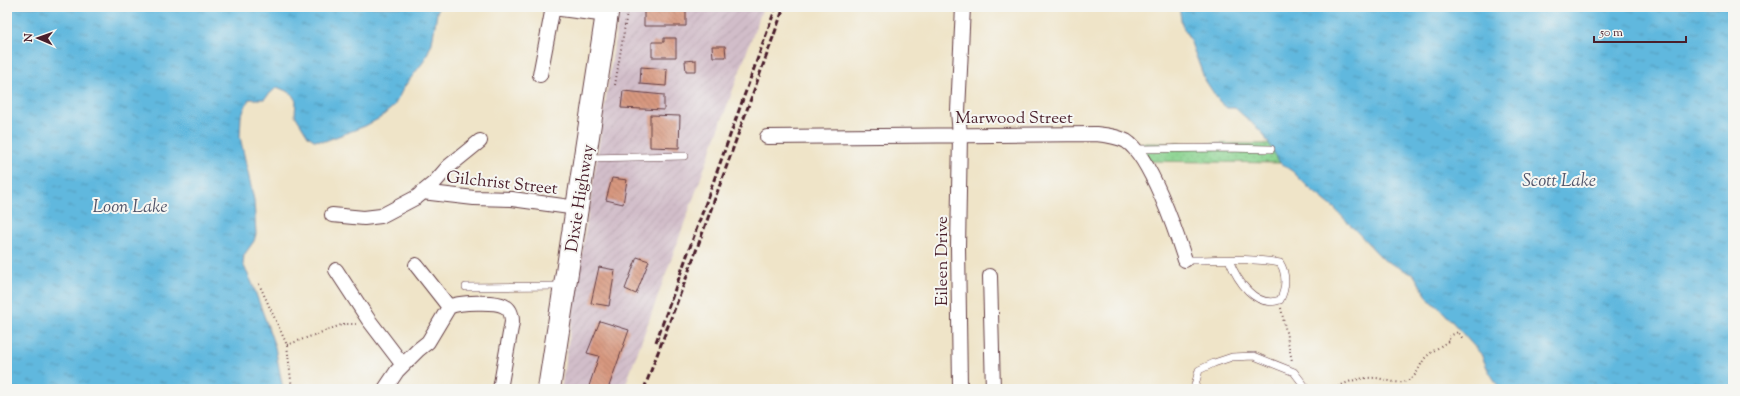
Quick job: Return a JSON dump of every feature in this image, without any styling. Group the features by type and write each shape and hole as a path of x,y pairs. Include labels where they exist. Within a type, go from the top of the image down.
{"main road":[{"name":"Dixie Highway","path":"550,389 608,11"}],"street":[{"name":"Eileen Drive","path":"960,386 958,247 960,135 958,111 963,7"},
{"path":"540,75 553,8 608,11"},
{"name":"Marwood Street","path":"767,137 960,135 1061,136 1096,134 1112,136 1126,141 1134,149 1148,170 1174,225 1185,260"},
{"path":"332,215 364,218 381,216 417,197 448,167 480,140"},
{"name":"Gilchrist Street","path":"422,192 474,198 512,199 577,208"},
{"path":"416,265 449,307"},
{"path":"336,270 371,324 403,365"},
{"path":"990,276 993,389"},
{"path":"385,389 403,365 428,342 449,307 468,303 504,305 509,309 512,315 500,389"}],"lane":[{"path":"1134,149 1271,149"},
{"path":"585,158 685,156"},
{"path":"1185,260 1229,260 1268,260 1280,263 1285,274 1284,293 1280,300 1275,302 1261,300 1252,296 1233,271 1229,260"},
{"path":"466,287 565,286"},
{"path":"1194,389 1199,370 1214,362 1232,357 1254,356 1294,372 1307,389"}],"path":[{"path":"259,284 287,345 292,389"},
{"path":"1280,300 1294,372"},
{"path":"287,345 344,324 371,324"},
{"path":"1335,389 1342,384 1355,379 1376,378 1406,382 1415,376 1424,359 1450,340 1448,337 1458,332 1463,339"}],"shaded area":[{"path":"620,7 763,7 624,389 561,389"}],"green space":[{"path":"1132,143 1269,144 1280,163 1145,161"}],"water":[{"name":"Loon Lake","path":"7,7 438,7 432,43 424,61 404,87 394,106 380,118 365,126 325,141 314,140 308,136 295,115 296,101 291,93 277,87 264,99 249,99 241,116 240,137 254,200 256,234 254,241 244,255 243,264 252,283 275,347 283,389 7,389"},
{"name":"Scott Lake","path":"1179,7 1733,7 1733,389 1500,389 1488,370 1481,354 1439,307 1432,303 1414,275 1384,260 1334,208 1308,187 1292,171 1280,163 1262,132 1235,108 1227,108 1219,101 1205,80 1190,40 1182,25"}],"building":[{"path":"644,10 686,10 686,26 644,26"},
{"path":"664,38 676,38 676,57 652,57 652,42 664,42"},
{"path":"712,46 725,46 726,57 713,57"},
{"path":"696,60 696,71 686,71 685,61"},
{"path":"641,67 667,69 666,86 640,84"},
{"path":"623,91 664,95 664,110 621,108"},
{"path":"650,115 680,116 679,148 650,147"},
{"path":"612,178 627,180 623,204 606,200"},
{"path":"637,257 649,261 636,294 625,289"},
{"path":"599,267 615,270 609,306 591,303"},
{"path":"600,321 629,330 608,389 588,389 599,356 587,353"}],"railway":[{"path":"656,342 776,7"},
{"path":"644,389 687,276 784,7"}]}
